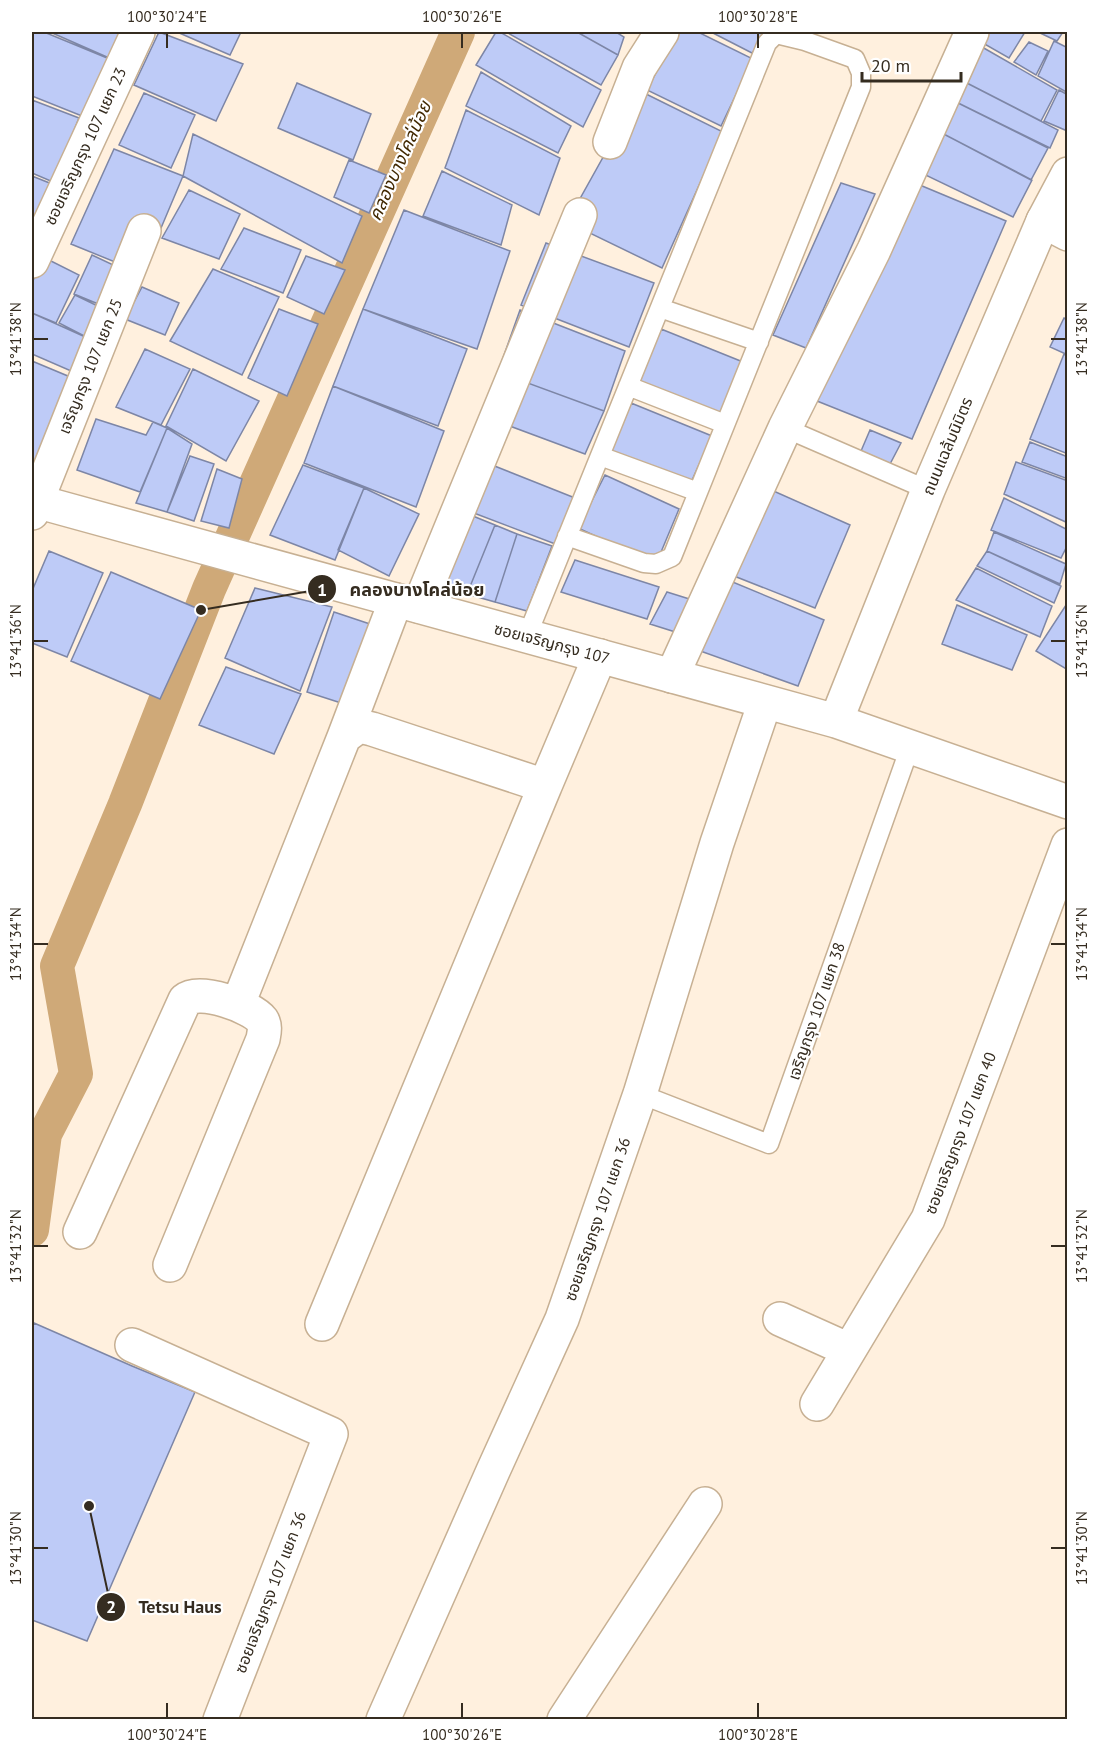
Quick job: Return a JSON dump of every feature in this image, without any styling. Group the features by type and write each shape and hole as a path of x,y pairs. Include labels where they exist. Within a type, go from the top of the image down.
{"street":[{"name":"ซอยเจริญกรุง 107 แยก 23","path":"32,261 138,32"},
{"path":"610,142 639,68 662,32"},
{"path":"672,676 785,428 874,250 972,32"},
{"name":"ถนนแฉล้มนิมิตร","path":"836,721 928,490 1055,227 1068,174"},
{"path":"238,1004 344,737 407,603 580,215"},
{"name":"เจริญกรุง 107 แยก 25","path":"33,505 144,231"},
{"name":"ซอยเจริญกรุง 107","path":"33,505 407,603 836,721 1066,797"},
{"path":"322,1324 600,656"},
{"name":"ซอยเจริญกรุง 107 แยก 36","path":"383,1719 562,1319 640,1094 717,843 765,702"},
{"path":"344,737 359,726 372,729 545,786"},
{"name":"ซอยเจริญกรุง 107 แยก 40","path":"817,1404 928,1219 1068,845"},
{"path":"81,1232 185,1000 190,995 200,995 238,1004 262,1021 263,1039 170,1265"},
{"path":"780,1319 849,1350"},
{"name":"ซอยเจริญกรุง 107 แยก 36","path":"132,1345 331,1434 220,1719"},
{"path":"564,1719 705,1504"}],"lane":[{"path":"527,636 567,536 767,43 776,34 855,59 861,73 861,87 672,557 656,564 644,563 567,536"},
{"path":"660,308 759,342"},
{"path":"628,386 725,424"},
{"path":"785,428 928,490"},
{"path":"600,456 698,492"},
{"name":"เจริญกรุง 107 แยก 38","path":"640,1094 769,1144 910,747"}],"building":[{"path":"32,32 44,32 112,60 87,118 32,96"},
{"path":"50,32 128,32 116,61"},
{"path":"159,32 243,64 216,121 134,85"},
{"path":"177,32 241,32 230,55"},
{"path":"496,32 500,32 601,90 583,127 476,65"},
{"path":"506,32 577,32 618,55 601,85"},
{"path":"577,32 616,32 624,37 618,55"},
{"path":"677,32 698,32 753,59 721,126 647,90"},
{"path":"711,32 770,32 752,53"},
{"path":"987,32 1025,32 1009,58 981,42"},
{"path":"1038,32 1063,32 1057,41"},
{"path":"1054,41 1068,48 1068,93 1038,76"},
{"path":"1029,42 1048,51 1036,75 1014,62"},
{"path":"982,47 1057,90 1041,121 963,81"},
{"path":"481,72 571,126 558,153 466,106"},
{"path":"959,79 1058,130 1050,148 948,98"},
{"path":"297,83 371,114 353,160 278,128"},
{"path":"1059,90 1068,95 1068,126 1065,130 1044,121"},
{"path":"640,91 723,132 662,268 567,222"},
{"path":"144,93 195,115 171,168 119,145"},
{"path":"948,98 1048,148 1031,180 934,129"},
{"path":"32,100 79,118 53,182 32,173"},
{"path":"466,110 560,158 539,215 445,168"},
{"path":"934,129 1032,180 1013,217 915,170"},
{"path":"193,134 362,216 342,263 183,176"},
{"path":"114,149 183,176 142,273 71,244"},
{"path":"349,160 386,175 369,213 334,197"},
{"path":"442,171 512,205 501,245 423,216"},
{"path":"891,173 1006,221 912,439 792,391"},
{"path":"32,176 52,184 32,228"},
{"path":"841,183 875,194 806,348 773,335"},
{"path":"189,190 240,214 219,259 162,238"},
{"path":"404,210 510,251 477,349 363,309"},
{"path":"244,228 301,250 283,293 221,269"},
{"path":"546,243 654,283 629,347 521,305"},
{"path":"92,255 124,270 108,308 74,294"},
{"path":"306,256 345,270 324,314 287,297"},
{"path":"43,257 79,275 56,323 32,313 32,283"},
{"path":"213,269 279,297 242,375 170,341"},
{"path":"142,287 179,303 165,335 125,319"},
{"path":"75,295 104,309 92,340 59,323"},
{"path":"279,309 318,324 287,396 248,378"},
{"path":"363,309 467,349 438,426 333,386"},
{"path":"520,310 625,351 604,411 498,372"},
{"path":"32,313 92,340 78,374 32,354"},
{"path":"1064,318 1068,320 1068,355 1050,347"},
{"path":"661,329 743,362 720,417 638,382"},
{"path":"145,349 190,369 161,425 116,407"},
{"path":"1064,354 1068,356 1068,454 1030,439"},
{"path":"32,361 75,379 32,469"},
{"path":"193,369 259,401 226,461 166,426"},
{"path":"498,372 604,411 585,454 480,415"},
{"path":"333,386 444,431 416,507 304,463"},
{"path":"631,403 712,436 688,489 610,455"},
{"path":"96,419 146,435 153,422 167,428 140,492 77,470"},
{"path":"167,428 192,444 167,512 136,503"},
{"path":"870,430 901,443 890,464 861,451"},
{"path":"1030,442 1068,457 1068,479 1022,462"},
{"path":"190,456 214,464 194,521 167,512"},
{"path":"1016,462 1068,481 1068,523 1004,494"},
{"path":"487,463 575,498 558,545 466,510"},
{"path":"303,465 364,488 335,560 270,535"},
{"path":"217,469 242,479 229,528 201,521"},
{"path":"605,475 679,509 656,564 578,528"},
{"path":"364,488 419,514 389,576 338,550"},
{"path":"769,489 850,525 815,608 729,574"},
{"path":"1004,498 1068,530 1068,544 1061,558 991,530"},
{"path":"463,512 495,525 467,594 436,583"},
{"path":"495,525 517,534 495,602 467,594"},
{"path":"994,532 1066,564 1060,584 987,551"},
{"path":"517,534 552,546 527,611 495,602"},
{"path":"49,551 103,573 67,657 32,643 32,591"},
{"path":"987,551 1061,586 1054,603 977,566"},
{"path":"575,560 659,587 647,619 561,592"},
{"path":"976,568 1052,606 1040,637 956,600"},
{"path":"111,572 201,610 160,699 71,661"},
{"path":"723,578 824,620 798,686 692,648"},
{"path":"255,588 332,607 300,691 225,658"},
{"path":"667,592 699,602 685,635 650,624"},
{"path":"1068,602 1068,670 1036,651"},
{"path":"957,605 1027,635 1012,670 942,644"},
{"path":"334,612 394,632 366,711 307,692"},
{"path":"226,667 301,694 274,754 199,725"},
{"path":"34,1323 195,1392 87,1641 32,1620 32,1328"}],"waterway":[{"name":"คลองบางโคล่น้อย","path":"32,1230 45,1134 76,1074 57,966 125,804 209,589 458,32"}],"place":[{"name":"คลองบางโคล่น้อย","path":"201,610"},
{"name":"Tetsu Haus","path":"89,1506"}]}
